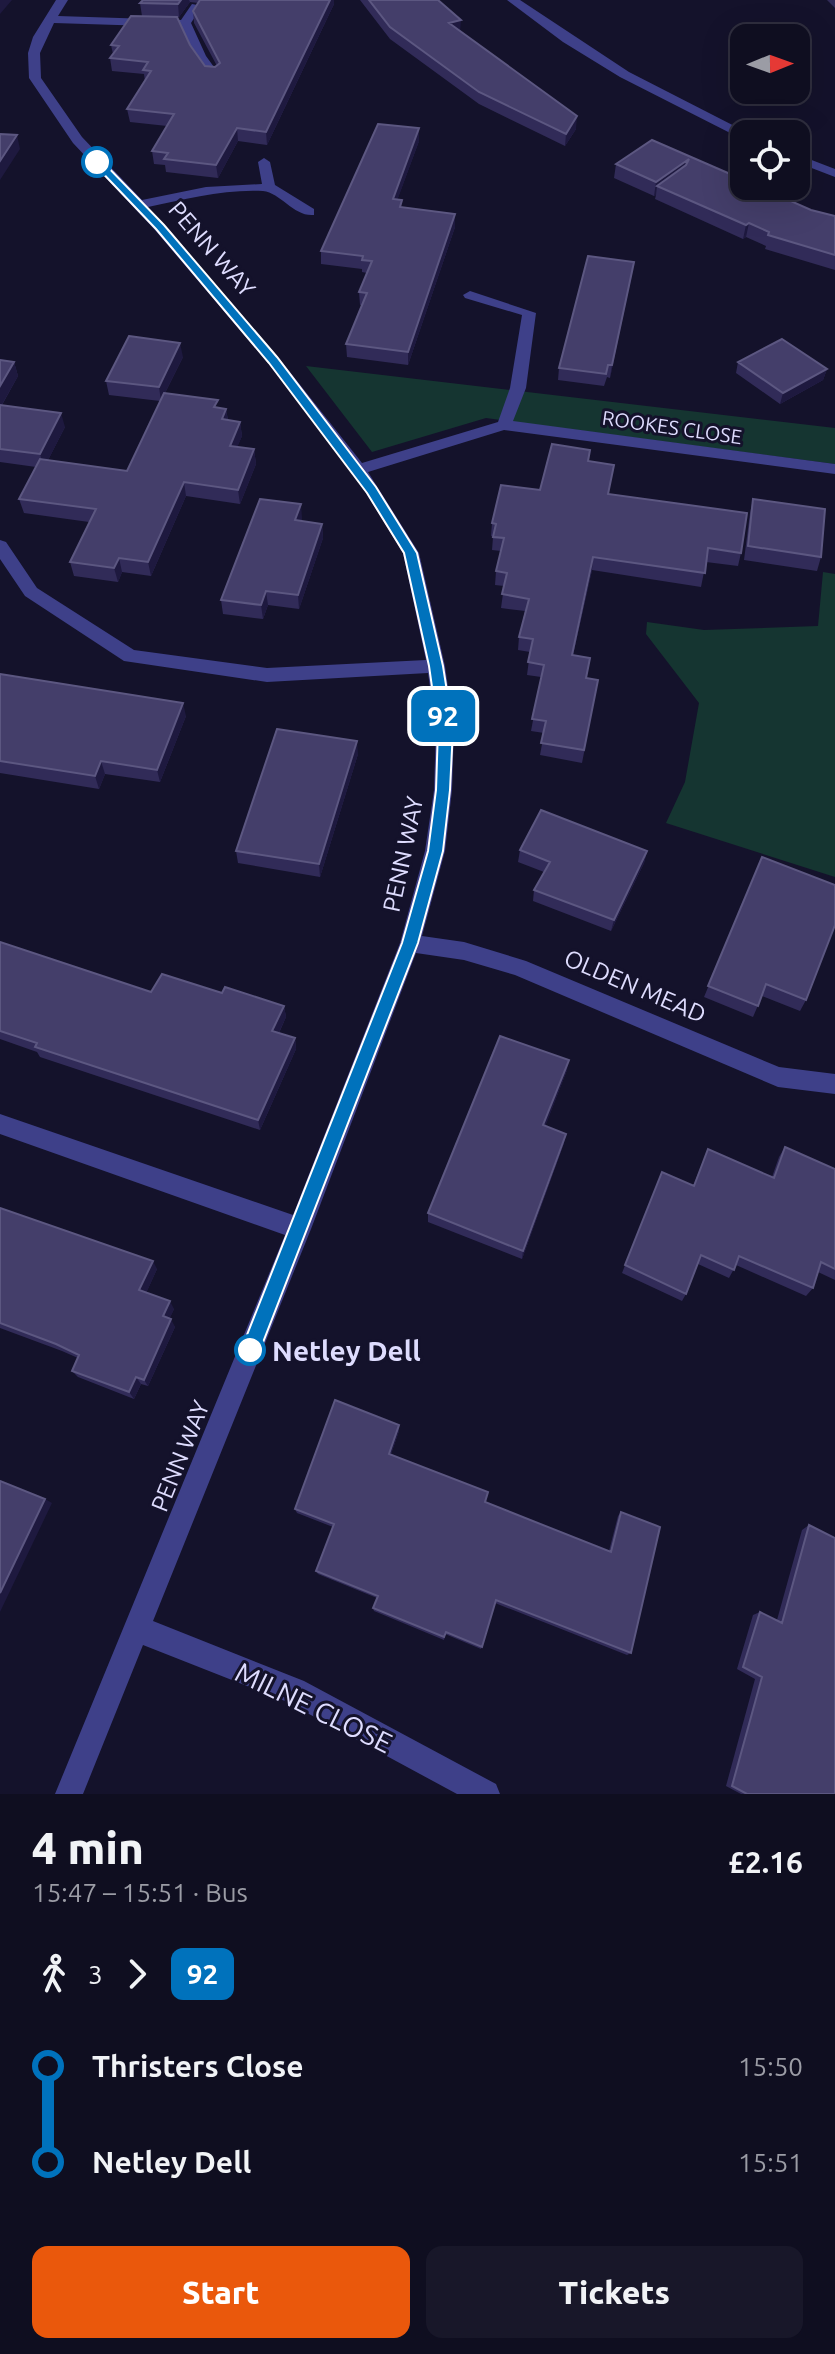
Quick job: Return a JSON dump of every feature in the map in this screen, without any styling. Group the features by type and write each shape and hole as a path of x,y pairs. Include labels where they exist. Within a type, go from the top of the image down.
{"street":[{"name":"PENN WAY","path":"62,0 49,19 34,53 35,78 77,140 139,205 273,360 359,469 411,553 436,666 445,729 443,790 435,851 410,943 299,1229 69,1794"},
{"path":"513,0 622,74 693,113 730,129"},
{"path":"185,23 196,6"},
{"path":"49,19 185,23"},
{"path":"185,23 200,56 213,74"},
{"path":"264,162 269,187"},
{"path":"810,163 835,173"},
{"path":"139,205 206,191 269,187 309,212"},
{"path":"470,295 529,313 518,388 504,425"},
{"name":"ROOKES CLOSE","path":"359,469 504,425 835,469"},
{"path":"0,547 31,592 130,656 267,675 436,666"},
{"name":"OLDEN MEAD","path":"410,943 464,951 519,967 778,1077 835,1084"},
{"path":"0,1124 299,1229"},
{"name":"MILNE CLOSE","path":"138,1629 294,1691 486,1794"}],"green space":[{"path":"306,366 835,428 835,464 486,418 372,452"},
{"path":"823,572 835,574 835,877 666,823 685,782 699,703 646,634 647,622 704,630 818,626"}],"building":[{"path":"143,0 181,0 178,4 140,3"},
{"path":"200,0 330,0 266,132 237,128 216,165 164,159 168,153 152,151 174,114 127,109 151,71 143,70 148,62 110,58 119,46 111,45 131,16 177,17 190,45 205,66 215,67 220,63 193,11"},
{"path":"369,0 438,0 461,20 449,23 577,116 566,134 479,92 390,27"},
{"path":"378,124 419,128 393,199 402,200 400,207 455,214 408,352 346,344 367,293 359,292 372,261 362,260 363,256 321,251"},
{"path":"0,134 17,135 0,161"},
{"path":"652,140 730,174 730,200 788,200 835,216 835,255 768,235 769,232 749,223 746,225 657,186 686,165 689,159 656,182 616,164"},
{"path":"588,256 634,262 612,365 608,365 606,374 559,368"},
{"path":"129,336 180,343 159,387 106,381"},
{"path":"782,339 827,369 783,393 738,362"},
{"path":"0,360 14,362 0,386"},
{"path":"164,393 218,400 214,407 226,409 222,419 240,422 230,446 254,449 238,490 184,482 148,562 119,558 114,568 70,562 96,509 19,499 40,459 127,471"},
{"path":"0,405 61,413 40,454 0,449"},
{"path":"552,444 590,450 588,461 614,465 608,494 747,513 741,553 708,548 705,573 593,557 572,655 590,658 586,678 598,680 584,750 541,743 546,721 532,719 544,665 528,662 533,639 519,637 529,599 502,594 507,573 496,571 504,538 493,537 496,524 492,523 501,485 540,490"},
{"path":"260,499 301,504 295,520 322,524 298,595 266,591 261,605 221,600"},
{"path":"753,499 825,509 821,557 748,546"},
{"path":"0,674 183,703 157,770 101,761 95,776 0,761"},
{"path":"277,729 357,741 319,864 236,851"},
{"path":"541,810 647,851 614,920 534,890 550,862 520,850"},
{"path":"762,857 835,885 835,925 806,1000 766,984 758,1006 708,986"},
{"path":"0,942 151,992 162,974 222,993 225,987 284,1006 272,1031 295,1038 258,1120 35,1047 37,1043 0,1031"},
{"path":"500,1036 569,1060 543,1125 566,1134 523,1251 428,1213"},
{"path":"785,1147 835,1169 835,1269 821,1262 813,1288 739,1256 734,1270 701,1255 686,1294 625,1265 662,1172 694,1186 708,1149 774,1178"},
{"path":"0,1208 153,1261 139,1290 170,1301 163,1316 171,1319 144,1380 136,1377 129,1392 72,1371 79,1355 0,1323"},
{"path":"335,1400 399,1425 389,1454 488,1492 485,1502 611,1552 621,1512 660,1527 631,1653 496,1600 482,1647 446,1632 444,1637 373,1608 378,1596 316,1571 334,1524 295,1509"},
{"path":"0,1481 45,1499 0,1593"},
{"path":"809,1525 835,1538 835,1794 747,1794 732,1786 762,1677 743,1667 760,1612 782,1623"}],"bus line":[{"name":"92","path":"97,162 160,227 273,360 359,469 411,553 436,666 445,729 443,790 435,851 410,943 250,1350"}],"place":[{"name":"Netley Dell","path":"250,1350"}]}
